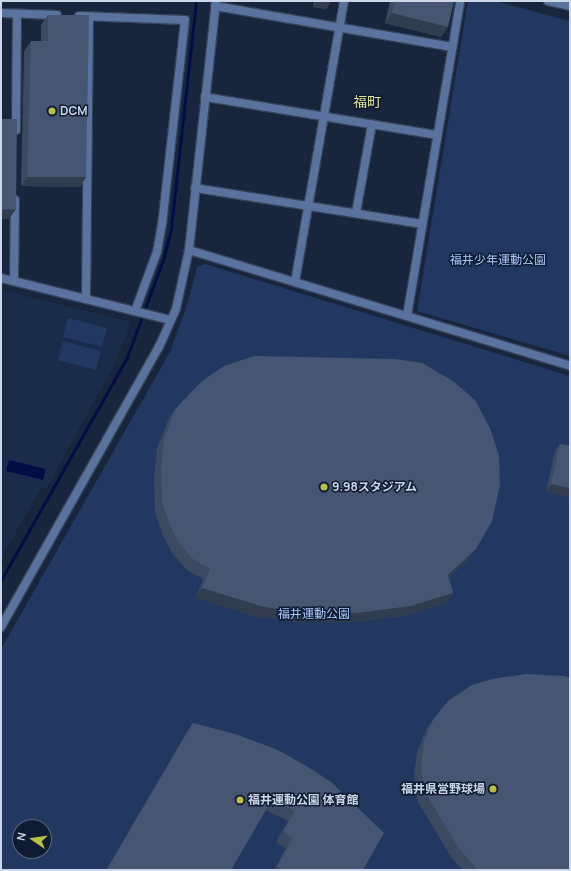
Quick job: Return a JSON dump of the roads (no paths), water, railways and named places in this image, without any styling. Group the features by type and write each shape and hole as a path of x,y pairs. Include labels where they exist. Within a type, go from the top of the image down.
{"street":[{"path":"295,282 344,1"},
{"path":"407,316 460,1"},
{"path":"548,1 570,6"},
{"path":"1,627 172,320 182,288 189,250 215,4 452,47"},
{"path":"1,13 185,20 162,224 156,252 135,311"},
{"path":"16,140 17,14"},
{"path":"86,299 89,17"},
{"path":"205,97 437,135"},
{"path":"356,213 372,124"},
{"path":"14,281 15,187"},
{"path":"196,188 422,224"},
{"path":"189,250 570,366"},
{"path":"1,278 172,320"}],"waterway":[{"path":"1,580 127,357 164,257 171,228 196,1"}],"place":[{"name":"DCM","path":"52,111"},
{"name":"9.98スタジアム","path":"324,487"},
{"name":"福井県営野球場","path":"493,789"},
{"name":"福井運動公園 体育館","path":"240,800"}],"district":[{"name":"福町","path":"367,102"}],"park label":[{"name":"福井少年運動公園","path":"498,260"},
{"name":"福井運動公園","path":"314,614"}]}
